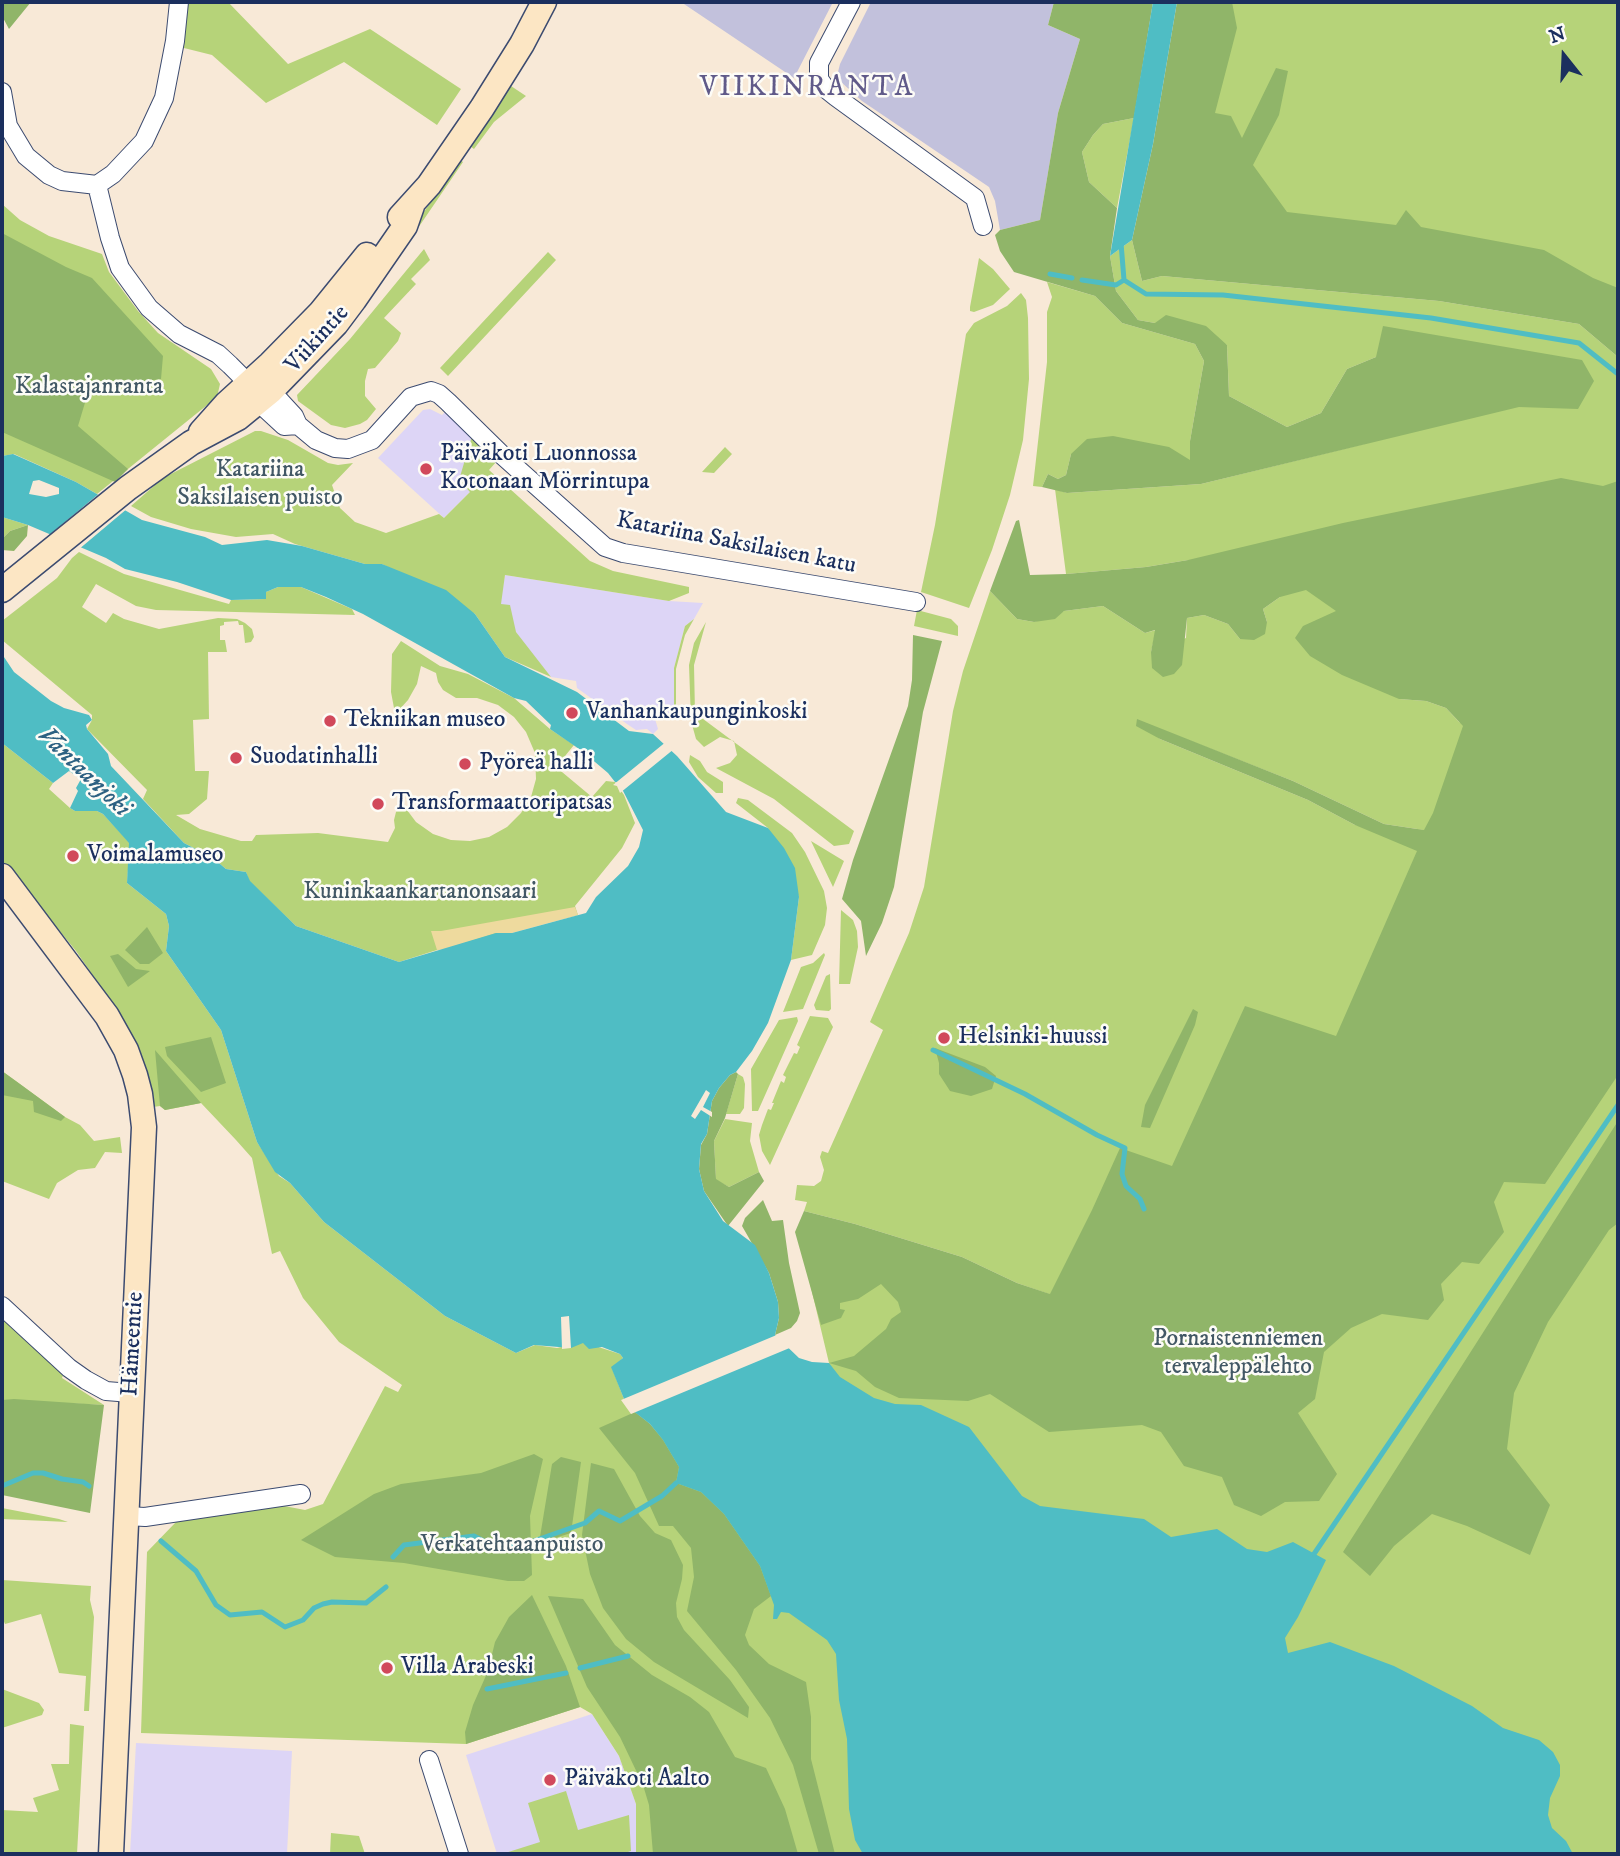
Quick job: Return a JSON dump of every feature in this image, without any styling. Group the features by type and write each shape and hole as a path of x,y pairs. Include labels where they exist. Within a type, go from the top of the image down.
{"main road":[{"name":"Viikintie","path":"2,590 128,488 191,443 233,422 381,237 412,206 482,108 522,44 544,2"},
{"name":"Hämeentie","path":"2,876 107,1016 125,1050 140,1094 144,1127 111,1854"}],"street":[{"path":"2,92 8,125 26,156 49,175 62,181 97,185 132,156 144,141 156,117 164,98 170,71 179,2"},
{"path":"851,2 819,63 819,79 835,97 975,198 983,226"},
{"name":"Katariina Saksilaisen katu","path":"97,185 120,268 137,293 179,334 218,354 259,392 284,426 298,425 326,445 348,449 372,440 411,397 431,391 448,402 502,455 605,547 623,553 916,602"},
{"path":"2,1306 69,1368 86,1380 106,1391 131,1393"},
{"path":"127,1516 145,1517 301,1494"},
{"path":"429,1759 459,1854"}],"shaded area":[{"path":"681,2 833,2 794,78"},
{"path":"871,2 1054,2 1048,25 1080,39 1058,113 1040,220 1000,230 995,201 989,187 862,101 841,82 838,72 840,64"},
{"name":"Päiväkoti Luonnossa Kotonaan Mörrintupa","path":"430,409 442,415 446,411 472,436 470,492 444,518 378,458 423,410"},
{"path":"505,575 669,601 703,603 694,619 685,626 674,668 674,709 669,716 657,709 655,719 658,729 653,734 647,729 636,730 627,724 577,688 576,681 551,677 520,639 500,604"},
{"name":"Päiväkoti Aalto","path":"592,1714 619,1756 636,1804 636,1854 497,1854 466,1755"},
{"path":"136,1743 292,1751 287,1854 130,1854"}],"green space":[{"path":"2,2 31,2 9,29 2,16"},
{"path":"186,2 228,2 288,64 370,29 461,89 437,125 344,62 266,103 212,55 184,48"},
{"path":"1054,2 1153,2 1134,118 1103,124 1082,152 1089,182 1117,208 1110,256 1116,291 1138,320 1155,323 1166,315 1206,326 1227,345 1229,396 1287,427 1321,413 1347,369 1376,357 1383,326 1582,360 1594,381 1578,409 1519,407 1201,484 1067,493 1042,487 1048,474 1058,479 1066,475 1071,454 1087,439 1113,436 1169,447 1190,460 1190,441 1204,361 1195,344 1122,323 1095,296 1014,272 1000,251 995,235 1000,230 1040,220 1058,113 1080,39 1048,25"},
{"path":"1177,2 1232,2 1237,28 1215,113 1231,116 1242,138 1276,68 1288,71 1279,115 1253,165 1287,212 1396,225 1406,210 1421,227 1544,250 1593,278 1618,288 1618,357 1579,324 1439,301 1162,276 1142,281 1132,240 1153,144"},
{"path":"1211,2 1618,2 1618,336 1560,292 1165,259"},
{"path":"511,86 526,96 494,122 474,149 470,146"},
{"path":"1134,118 1117,208 1089,182 1082,152 1103,124"},
{"path":"460,160 463,162 418,228 414,226"},
{"name":"Kalastajanranta","path":"2,204 20,220 49,236 102,254 109,272 138,311 158,333 211,369 220,384 217,397 97,494 14,454 2,456"},
{"name":"Kalastajanranta","path":"2,233 92,278 163,356 161,379 111,386 87,396 78,426 128,469 115,482 2,432"},
{"path":"1132,240 1142,281 1162,276 1439,301 1579,324 1618,357 1618,1854 1414,1854 1165,1592 815,1376 829,1363 807,1271 1049,1294 1017,1283 962,1257 804,1211 807,1202 795,1200 797,1185 814,1186 821,1181 824,1170 820,1157 822,1151 828,1153 883,1030 870,1022 909,933 924,887 953,711 963,671 990,591 1017,619 1034,622 1064,611 1103,606 1145,633 1156,630 1151,652 1186,638 1187,618 1204,615 1228,624 1240,639 1267,622 1263,609 1280,597 1188,560 1146,567 1066,574 1055,489 1067,493 1201,484 1364,444 1376,357 1347,369 1321,413 1287,427 1229,396 1227,345 1138,320 1116,291 1110,256","holes":["1399,699 1447,699 1460,723 1446,708 1426,701","1137,720 1293,781 1384,824 1424,830 1355,825 1308,800 1160,739"]},
{"path":"424,249 430,260 411,279 416,284 384,318 401,333 398,341 375,368 368,369 365,396 376,409 360,424 345,428 331,425 298,401 297,395 350,339"},
{"path":"548,252 556,260 448,376 440,368"},
{"path":"979,258 993,269 1010,289 993,305 974,312 970,311 970,307"},
{"path":"1047,282 1095,296 1122,323 1195,344 1204,361 1190,441 1190,461 1071,454 1066,475 1058,479 1048,474 1042,487 1033,486 1047,362 1047,312 1052,297"},
{"path":"1021,293 1026,300 1028,318 1029,379 1023,440 1010,495 969,608 921,592 935,525 966,334 974,323 1007,306"},
{"name":"Katariina Saksilaisen puisto","path":"255,431 288,440 328,463 353,463 332,485 340,508 355,522 386,533 439,514 444,518 470,492 459,480 472,436 497,461 489,470 590,561 613,571 689,587 689,593 669,601 505,575 501,604 510,605 516,632 551,677 505,657 475,614 382,564 365,564 295,544 273,534 236,537 191,529 151,517 131,506 163,478"},
{"path":"725,447 732,454 714,473 702,472"},
{"name":"Pornaistenniemen tervaleppälehto","path":"1561,478 1603,486 1618,481 1618,1075 1545,1184 1504,1182 1494,1202 1504,1232 1479,1264 1462,1262 1441,1284 1444,1300 1428,1320 1382,1314 1351,1328 1324,1352 1315,1399 1298,1413 1337,1474 1319,1501 1285,1502 1261,1516 1234,1505 1222,1477 1184,1466 1161,1432 1142,1425 1049,1432 990,1394 968,1401 899,1398 875,1387 856,1371 829,1363 854,1356 886,1329 891,1319 901,1312 898,1302 881,1284 858,1299 840,1303 840,1309 845,1310 841,1318 821,1325 795,1232 804,1211 962,1257 1017,1283 1050,1294 1120,1148 1172,1166 1245,1006 1336,1036 1417,851 1355,825 1308,800 1160,739 1136,726 1137,719 1293,781 1384,824 1424,830 1433,813 1463,726 1446,708 1426,701 1399,699 1342,675 1310,656 1295,638 1303,626 1336,611 1306,590 1280,597 1263,609 1267,622 1265,634 1254,640 1240,639 1228,624 1204,615 1187,618 1182,665 1174,674 1163,677 1152,668 1151,652 1155,630 1145,633 1103,606 1064,611 1055,619 1034,622 1017,619 990,591 1016,521 1019,520 1030,575 1066,574 1146,567 1188,560 1343,523"},
{"path":"2,517 28,525 10,531 2,539"},
{"path":"28,525 27,536 14,551 2,550 2,539 10,531"},
{"name":"Kuninkaankartanonsaari","path":"79,552 124,574 229,604 231,600 265,599 266,592 278,587 301,587 352,609 355,615 156,610 136,606 96,584 82,607 106,623 113,613 159,629 218,618 237,619 252,629 254,637 251,642 245,643 243,625 239,625 238,621 224,622 224,625 220,626 220,640 225,640 227,652 208,652 209,719 193,720 195,771 209,771 207,799 189,814 176,815 200,829 241,841 252,841 256,835 318,833 388,842 395,828 396,812 404,806 416,822 433,834 451,840 470,841 489,837 507,827 521,813 531,797 536,779 535,753 526,732 514,717 498,705 477,698 456,698 443,690 436,673 421,666 417,684 398,711 394,708 391,692 392,654 401,641 440,666 468,674 514,698 550,729 574,745 556,767 592,797 606,781 615,782 624,795 635,823 622,848 575,906 578,915 399,962 296,926 249,881 246,872 226,869 213,858 184,843 143,799 147,790 87,729 92,715 2,640 2,621 57,578"},
{"path":"917,610 951,619 958,626 958,636 914,626"},
{"path":"694,619 685,635 676,669 676,711 674,668 685,626"},
{"path":"706,622 694,665 695,713 732,740 720,737 704,747 696,739 691,721 689,665 694,643"},
{"path":"913,635 942,641 923,712 894,887 882,923 866,956 861,921 842,899 853,860 908,706 912,680"},
{"path":"734,742 854,831 849,844 834,846 774,799 716,768 730,763 737,755"},
{"name":"Verkatehtaanpuisto","path":"2,743 53,783 49,789 70,808 103,814 130,843 127,883 166,914 169,926 166,951 221,1030 257,1142 279,1176 290,1183 324,1222 445,1316 516,1353 535,1345 557,1348 583,1342 620,1354 623,1358 612,1368 624,1399 632,1410 650,1424 838,1639 905,1854 636,1854 636,1804 619,1756 592,1714 580,1707 466,1744 141,1733 147,1552 176,1522 279,1505 305,1510 323,1504 385,1386 398,1392 402,1385 339,1342 303,1298 280,1251 272,1254 252,1158 236,1140 201,1103 165,1110 160,1106 153,1107 116,1009 76,951 2,860"},
{"path":"690,755 700,761 707,772 723,782 723,793 716,793 698,777 689,762"},
{"path":"738,798 748,800 792,833 805,852 824,891 827,908 825,925 812,955 791,960 799,897 768,828 736,803"},
{"path":"811,841 844,861 833,887"},
{"path":"841,910 853,920 857,931 858,947 850,984 839,984"},
{"path":"147,927 163,953 149,964 140,964 125,950"},
{"path":"824,953 803,1009 783,1012 801,967 813,963"},
{"path":"118,954 136,969 150,971 128,987 110,956"},
{"path":"830,974 831,1009 816,1010 814,1005 826,976"},
{"path":"1193,1009 1198,1012 1195,1025 1150,1128 1141,1127 1145,1105"},
{"path":"810,1016 828,1018 833,1027 770,1165 762,1151 759,1135 781,1081 784,1083 786,1077 783,1075 800,1047 797,1045"},
{"path":"797,1017 798,1021 758,1111 752,1111 751,1069 779,1020"},
{"path":"211,1037 226,1083 201,1092 167,1056 165,1047"},
{"path":"935,1048 985,1067 996,1076 992,1089 971,1096 950,1091 939,1074"},
{"path":"155,1050 201,1103 165,1110 160,1106"},
{"path":"2,1071 80,1125 94,1141 120,1137 122,1153 105,1152 95,1168 78,1170 57,1183 49,1199 2,1181"},
{"path":"2,1071 65,1117 61,1121 34,1112 33,1101 2,1095"},
{"path":"736,1072 738,1074 725,1118 714,1141 716,1179 729,1187 759,1172 764,1181 728,1226 704,1191 699,1169 701,1145 707,1134 712,1101 719,1088"},
{"path":"738,1074 743,1077 745,1084 744,1108 740,1114 726,1114"},
{"path":"725,1119 752,1123 750,1141 759,1172 729,1187 716,1180 714,1141"},
{"path":"1618,1121 1618,1223 1609,1230 1548,1322 1514,1393 1507,1449 1550,1505 1530,1555 1467,1526 1432,1514 1394,1546 1370,1576 1343,1552"},
{"path":"763,1200 772,1221 783,1220 800,1313 791,1328 775,1335 779,1318 778,1302 769,1273 742,1226 745,1218"},
{"path":"2,1313 65,1370 62,1378 104,1405 2,1400"},
{"path":"2,1400 104,1405 90,1513 2,1495"},
{"path":"635,1412 650,1424 663,1440 679,1467 676,1483 701,1492 724,1514 760,1566 771,1596 754,1609 745,1635 749,1645 769,1664 806,1682 811,1717 811,1759 835,1854 819,1854 793,1765 770,1718 736,1670 687,1611 694,1577 691,1548 673,1526 659,1526 635,1473 599,1428"},
{"path":"534,1454 543,1459 530,1516 532,1575 524,1581 508,1581 404,1563 335,1557 301,1540 374,1494 401,1484 481,1473"},
{"path":"561,1457 581,1462 571,1533 539,1543 552,1464"},
{"path":"591,1463 614,1469 640,1516 655,1533 671,1540 683,1565 676,1603 677,1617 684,1630 730,1680 749,1707 748,1718 654,1662 626,1639 603,1608 590,1574 582,1535"},
{"path":"2,1508 59,1519 68,1522 2,1519"},
{"path":"2,1580 91,1586 90,1600 94,1617 89,1711 84,1711 86,1676 59,1673 41,1614 5,1624 2,1617"},
{"path":"532,1595 566,1666 580,1707 466,1744 465,1732 488,1671 495,1642 509,1617"},
{"path":"548,1596 583,1599 615,1645 652,1675 690,1697 709,1712 735,1757 766,1768 785,1809 798,1854 653,1854 649,1805 643,1785 620,1737 587,1687"},
{"path":"2,1689 39,1703 44,1710 42,1715 2,1728"},
{"path":"70,1724 84,1726 77,1854 2,1854 2,1810 38,1812 33,1798 59,1790 51,1764 69,1764"},
{"path":"566,1791 578,1830 629,1815 631,1851 628,1854 502,1854 540,1842 528,1803"},
{"path":"331,1833 359,1836 365,1854 330,1854"}],"sand":[{"path":"575,907 578,915 512,933 496,933 446,949 437,950 431,931 441,931"}],"water":[{"path":"1153,2 1177,2 1153,144 1132,240 1110,256"},
{"name":"Vantaanjoki","path":"13,454 76,482 142,520 205,537 222,545 267,540 302,546 365,564 382,564 446,590 475,614 505,657 577,692 629,731 653,734 677,756 726,812 768,828 795,868 799,897 791,960 768,1023 752,1051 719,1088 712,1101 707,1134 701,1144 699,1169 704,1191 723,1221 755,1245 769,1273 778,1302 779,1318 775,1335 799,1358 829,1363 840,1377 874,1398 895,1404 921,1405 969,1427 1022,1496 1040,1506 1144,1519 1171,1537 1217,1529 1247,1549 1267,1552 1293,1542 1326,1560 1285,1638 1288,1653 1330,1642 1394,1666 1472,1706 1503,1728 1539,1740 1553,1752 1560,1765 1560,1776 1550,1798 1548,1815 1552,1828 1566,1841 1573,1854 863,1854 855,1840 849,1809 847,1739 839,1700 836,1654 827,1640 789,1613 781,1612 777,1619 773,1619 774,1605 760,1566 724,1514 701,1492 676,1483 679,1467 663,1440 624,1399 611,1367 623,1358 620,1354 602,1347 589,1349 583,1343 571,1348 534,1345 516,1353 445,1316 324,1222 290,1183 275,1172 257,1142 221,1030 166,951 169,926 166,914 127,883 129,843 103,814 70,808 81,779 69,771 53,783 2,743 2,654 14,672 51,701 89,715 92,720 86,725 87,729 108,754 111,766 184,843 213,858 226,869 246,872 250,881 296,926 399,962 496,933 512,933 586,913 596,897 628,866 639,847 643,830 619,783 582,751 550,729 551,725 526,701 514,698 363,614 326,597 301,587 278,587 266,592 266,599 231,600 177,582 125,569 106,558 28,525 2,517 2,456","holes":["39,480 59,488 59,494 46,497 29,494 33,481"]}],"pier":[{"path":"101,492 128,508 78,550 48,536"},
{"path":"667,741 674,749 620,793 617,786 613,785"},
{"path":"706,1090 710,1093 703,1107 712,1112 712,1117 701,1110 695,1119 691,1116"},
{"path":"569,1316 571,1348 562,1349 561,1317"},
{"path":"779,1334 792,1347 631,1414 621,1400"}],"waterway":[{"path":"1121,243 1124,280 1146,294 1223,295 1431,318 1579,343 1618,374"},
{"path":"1050,274 1072,278"},
{"path":"1082,280 1116,285 1124,280"},
{"path":"933,1050 1025,1094 1125,1148 1122,1174 1126,1186 1140,1199 1144,1209"},
{"path":"1314,1554 1618,1105"},
{"path":"2,1486 33,1473 83,1482 89,1486"},
{"path":"393,1557 404,1545 474,1536 495,1547 528,1543 585,1523 599,1511 620,1521 662,1496 676,1483"},
{"path":"161,1541 196,1571 216,1605 230,1615 262,1612 285,1627 303,1620 314,1608 323,1604 366,1603 386,1587"},
{"path":"580,1668 628,1656"},
{"path":"487,1689 566,1673"}],"place":[{"name":"Päiväkoti Luonnossa Kotonaan Mörrintupa","path":"426,469"},
{"name":"Vanhankaupunginkoski","path":"572,713"},
{"name":"Tekniikan museo","path":"330,721"},
{"name":"Suodatinhalli","path":"236,758"},
{"name":"Pyöreä halli","path":"465,764"},
{"name":"Transformaattoripatsas","path":"378,804"},
{"name":"Voimalamuseo","path":"73,856"},
{"name":"Helsinki-huussi","path":"944,1038"},
{"name":"Villa Arabeski","path":"387,1668"},
{"name":"Päiväkoti Aalto","path":"550,1780"}],"district":[{"name":"VIIKINRANTA","path":"807,89"}]}
